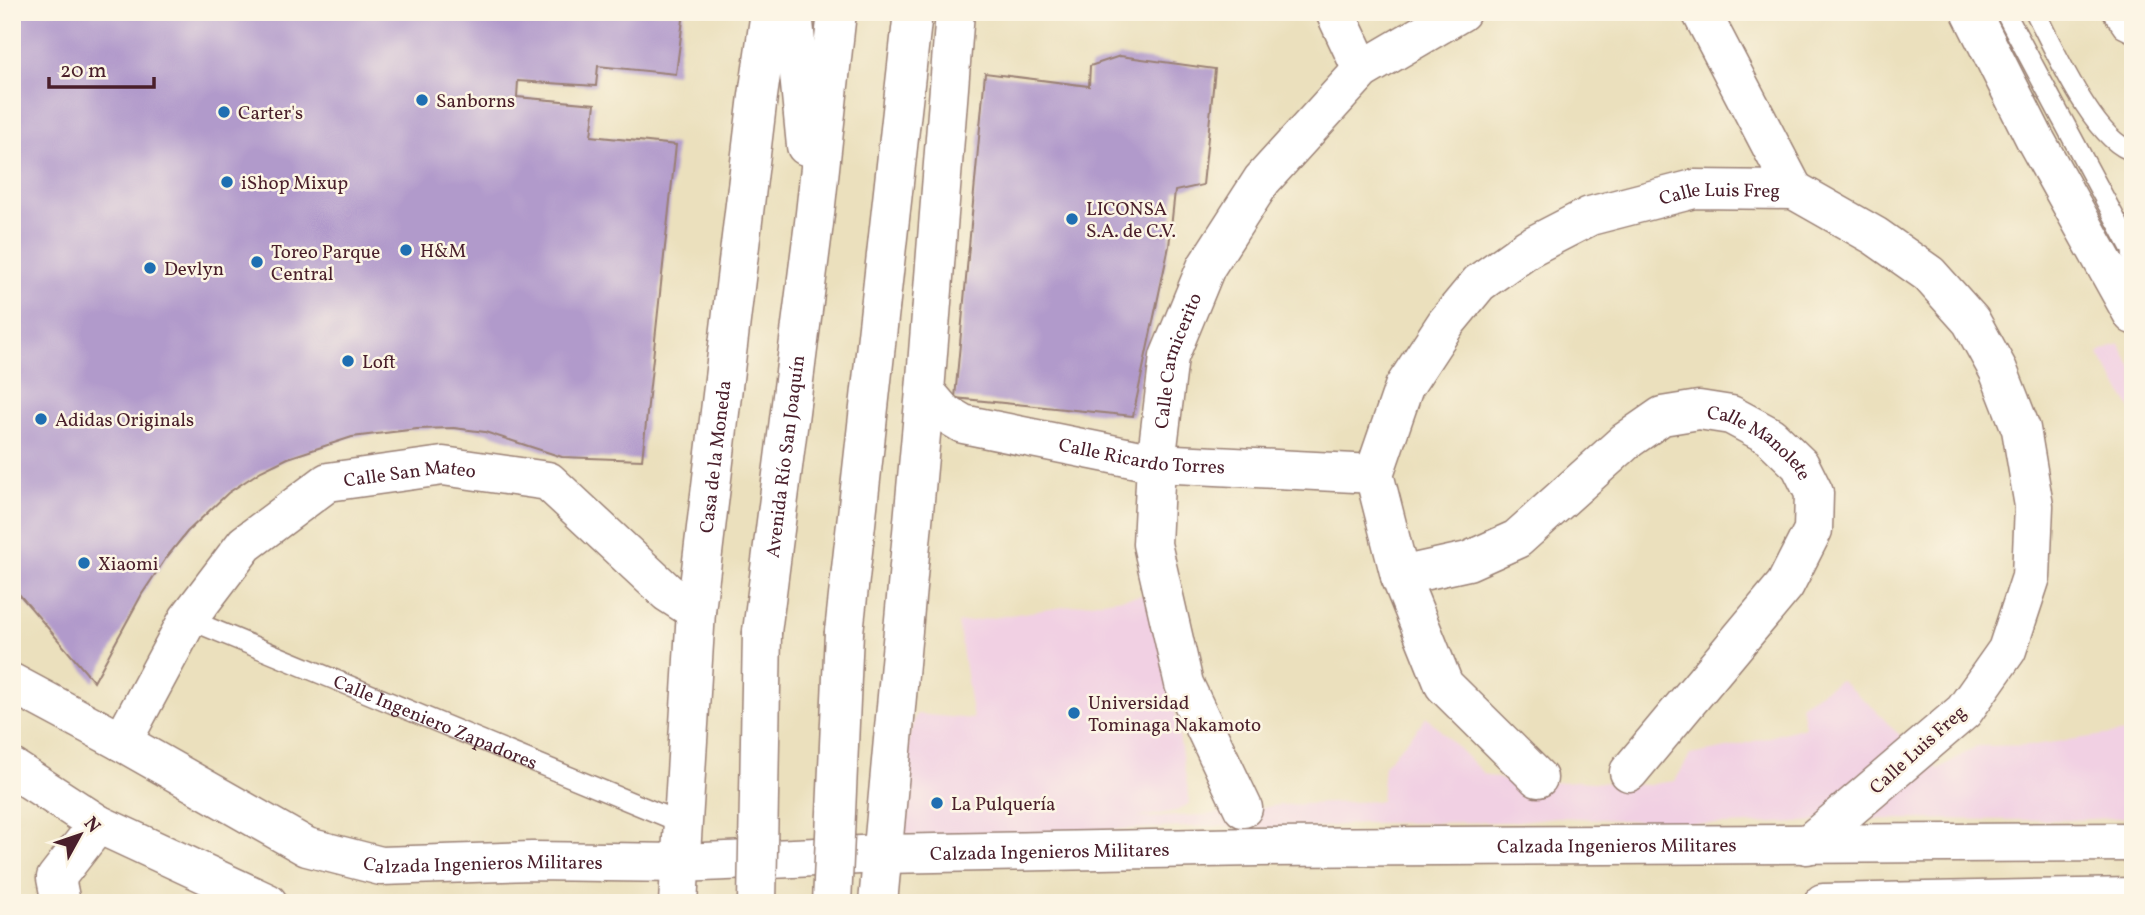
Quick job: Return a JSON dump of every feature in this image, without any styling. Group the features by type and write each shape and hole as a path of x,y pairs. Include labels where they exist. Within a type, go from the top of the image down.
{"main road":[{"name":"Casa de la Moneda","path":"678,903 696,611 758,96 771,12"},
{"path":"793,12 814,223"},
{"name":"Avenida Río San Joaquín","path":"757,903 762,632 814,223 837,12"},
{"path":"832,903 844,632 913,12"},
{"path":"878,903 925,391 955,12"},
{"path":"1335,12 1362,71"},
{"path":"1701,12 1794,190"},
{"path":"1970,12 2035,139 2133,315"},
{"name":"Calle Carnicerito","path":"1243,808 1184,684 1152,544 1156,463 1169,357 1206,267 1262,180 1362,71 1456,13"},
{"name":"Calle Luis Freg","path":"1374,474 1404,387 1446,323 1479,283 1528,248 1590,216 1694,189 1794,190 1875,236 1929,274 1971,321 1998,370 2021,429 2034,506 2031,577 2007,650 1964,711 1807,845"},
{"name":"Calle Ricardo Torres","path":"925,391 943,412 962,424 1156,463 1374,474"},
{"name":"Calle Manolete","path":"1400,576 1468,561 1517,539 1626,441 1662,416 1699,410 1731,415 1770,436 1800,465 1814,493 1813,530 1785,585 1629,772"},
{"name":"Calle San Mateo","path":"122,742 188,619 245,544 328,482 443,466 548,481 668,593 696,611"},
{"path":"1374,474 1400,576 1444,685 1538,779"},
{"name":"Calzada Ingenieros Militares","path":"12,684 122,742 307,847 381,866 531,861 681,863 883,854 1257,847 2133,842"},
{"path":"12,768 98,824 268,903"},
{"path":"61,903 56,878 98,824"},
{"path":"1823,903 2133,897"}],"lane":[{"path":"2005,12 2132,250 2133,263"},
{"path":"2035,12 2080,97 2107,136 2125,150 2133,151"},
{"path":"2112,12 2123,28 2133,33"},
{"name":"Calle Ingeniero Zapadores","path":"188,619 684,824"}],"shaded area":[{"path":"2119,344 2133,370 2133,412 2098,353"},
{"path":"1156,593 1190,803 1177,811 1136,818 1204,815 1280,805 1381,801 1384,765 1426,716 1484,774 1519,785 1577,781 1644,785 1675,781 1690,755 1732,747 1805,727 1801,704 1840,680 1938,769 1977,746 2034,745 2133,731 2133,817 2072,820 1871,819 1729,825 1556,817 1510,822 1361,823 1293,830 1218,826 1099,830 950,842 900,834 909,737 916,714 973,719 958,623"}],"building":[{"name":"Toreo Parque Central","path":"12,12 684,12 676,74 598,66 596,86 518,81 517,97 595,104 591,136 676,145 642,460 562,457 485,432 454,428 417,429 352,437 288,458 261,471 228,493 187,532 142,594 94,682 12,586"},
{"name":"LICONSA S.A. de C.V.","path":"1120,56 1215,69 1203,185 1175,191 1169,246 1133,416 955,398 985,73 1089,86 1090,66"}],"place":[{"name":"Sanborns","path":"422,100"},
{"name":"Carter's","path":"224,112"},
{"name":"iShop Mixup","path":"227,182"},
{"name":"LICONSA S.A. de C.V.","path":"1072,219"},
{"name":"H&M","path":"406,250"},
{"name":"Toreo Parque Central","path":"257,262"},
{"name":"Devlyn","path":"150,268"},
{"name":"Loft","path":"348,361"},
{"name":"Adidas Originals","path":"41,419"},
{"name":"Xiaomi","path":"84,563"},
{"name":"Universidad Tominaga Nakamoto","path":"1074,713"},
{"name":"La Pulquería","path":"937,803"}]}
